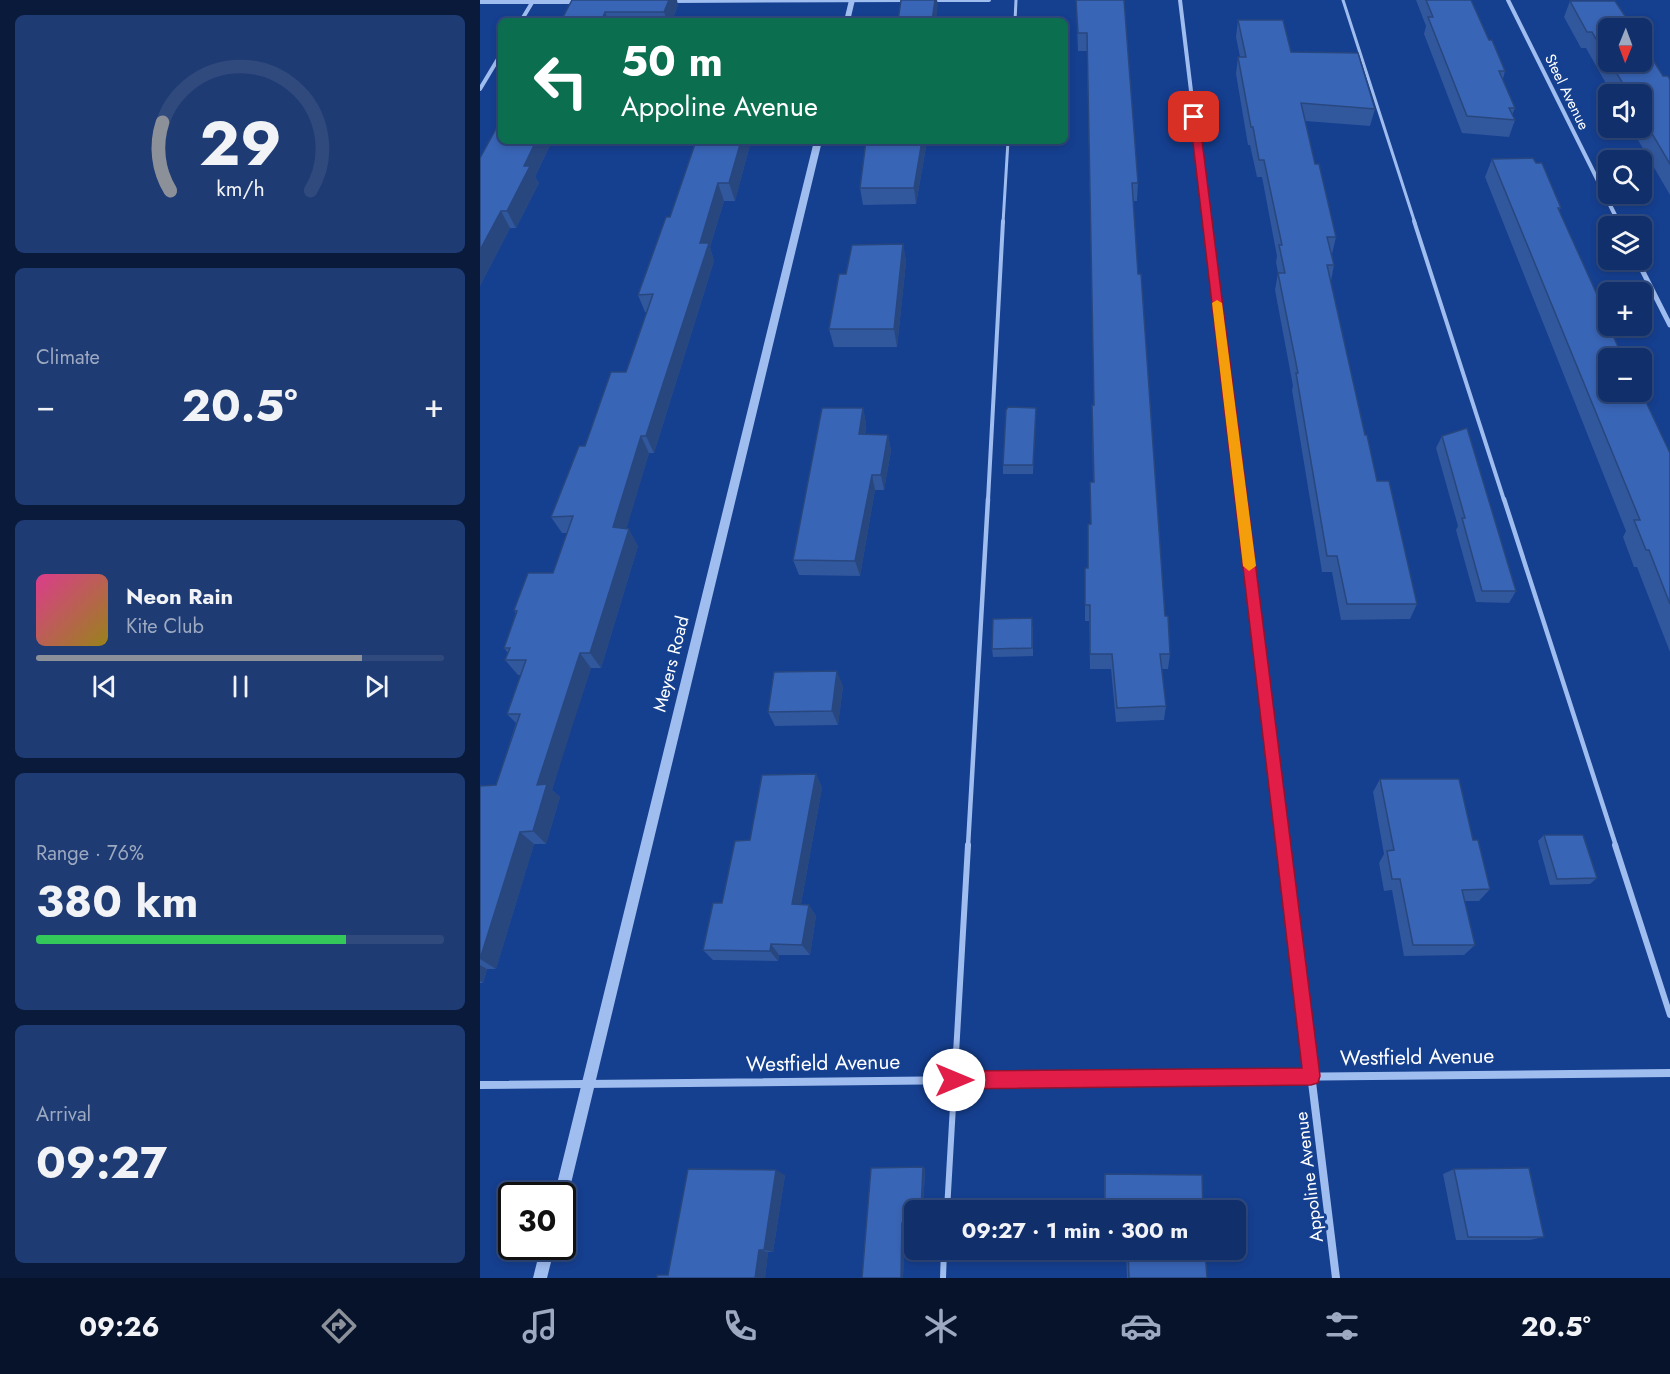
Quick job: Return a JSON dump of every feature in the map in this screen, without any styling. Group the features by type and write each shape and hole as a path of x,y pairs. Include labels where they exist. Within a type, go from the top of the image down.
{"street":[{"path":"848,18 852,0"},
{"path":"662,2 909,0"},
{"path":"921,0 990,0"},
{"name":"Appoline Avenue","path":"1180,0 1336,1278"},
{"name":"Steel Avenue","path":"1508,0 1616,216"},
{"path":"523,18 533,1"},
{"path":"480,2 579,2"},
{"path":"480,89 498,59"},
{"name":"Meyers Road","path":"564,1182 817,144"},
{"path":"1642,270 1670,326"},
{"name":"Westfield Avenue","path":"480,1085 1670,1072"},
{"path":"540,1278 544,1260"}],"lane":[{"path":"1015,18 1016,0"},
{"path":"1343,0 1670,1016"},
{"path":"948,1200 1008,144"},
{"path":"943,1278 944,1260"}],"building":[{"path":"572,0 669,0 664,12 605,12 603,17 596,18 563,18"},
{"path":"901,0 935,0 932,18 898,18"},
{"path":"1076,0 1124,0 1138,183 1132,183 1138,274 1141,274 1165,616 1168,616 1170,654 1160,654 1166,706 1117,708 1112,654 1090,654 1090,605 1085,605 1085,568 1088,568 1088,524 1091,524 1090,482 1094,482 1092,405 1094,405 1087,33 1078,33"},
{"path":"1426,0 1471,0 1505,71 1499,71 1515,108 1509,108 1515,120 1467,116 1428,17 1433,17"},
{"path":"1570,1 1615,1 1626,18 1598,18 1598,42 1592,32 1587,32"},
{"path":"1238,20 1283,20 1291,52 1358,53 1375,109 1301,103 1315,164 1319,164 1336,237 1327,237 1334,265 1327,265 1365,435 1367,435 1377,481 1389,481 1417,604 1347,604 1337,556 1327,556 1296,373 1298,373 1278,273 1285,273 1279,245 1282,245 1264,160 1259,160 1253,127 1251,127 1238,57 1246,57"},
{"path":"1652,58 1663,76 1668,76 1670,80 1670,164 1652,134 1652,84 1623,84 1616,72 1652,72"},
{"path":"498,125 498,144 535,144 524,166 530,166 507,211 501,211 480,250 480,158"},
{"path":"695,144 740,144 729,183 718,183 700,243 709,243 646,436 641,436 613,527 629,529 590,653 580,653 537,785 547,784 533,831 520,832 480,959 480,786 496,785 520,714 507,714 526,660 505,660 510,648 504,648 517,611 514,610 528,573 553,573 573,516 551,517 579,446 585,446 611,372 626,372 653,294 638,295 666,217 670,217"},
{"path":"866,144 921,144 914,188 860,188"},
{"path":"1533,158 1536,163 1542,163 1561,208 1558,208 1598,297 1598,336 1613,336 1619,348 1598,348 1598,402 1646,402 1670,453 1670,604 1649,550 1646,550 1634,520 1640,520 1492,159"},
{"path":"903,244 894,329 829,329 839,274 846,274 852,245"},
{"path":"1008,407 1036,408 1033,465 1003,465"},
{"path":"822,408 863,408 859,434 888,435 881,475 872,475 855,561 793,560"},
{"path":"1467,428 1516,591 1482,591 1442,436"},
{"path":"1032,618 1032,648 992,649 993,619"},
{"path":"837,671 832,711 768,712 774,672"},
{"path":"816,774 792,904 809,905 802,945 771,944 770,951 703,950 713,903 722,903 735,841 750,840 762,775"},
{"path":"1380,779 1459,779 1473,840 1478,840 1490,889 1462,890 1475,945 1413,945 1400,879 1392,879 1387,851 1394,850"},
{"path":"1544,835 1583,835 1597,878 1557,879"},
{"path":"923,1167 921,1200 904,1200 901,1278 862,1278 871,1168"},
{"path":"1529,1168 1544,1237 1468,1237 1454,1169"},
{"path":"688,1169 776,1170 764,1250 759,1250 755,1278 657,1278 657,1275 668,1275"},
{"path":"1105,1174 1202,1175 1203,1200 1105,1200"},
{"path":"1128,1260 1206,1260 1207,1278 1129,1278"}],"slow traffic":[{"path":"1217,303 1249,566"}],"route":[{"path":"954,1080 1311,1076 1194,117"}]}
